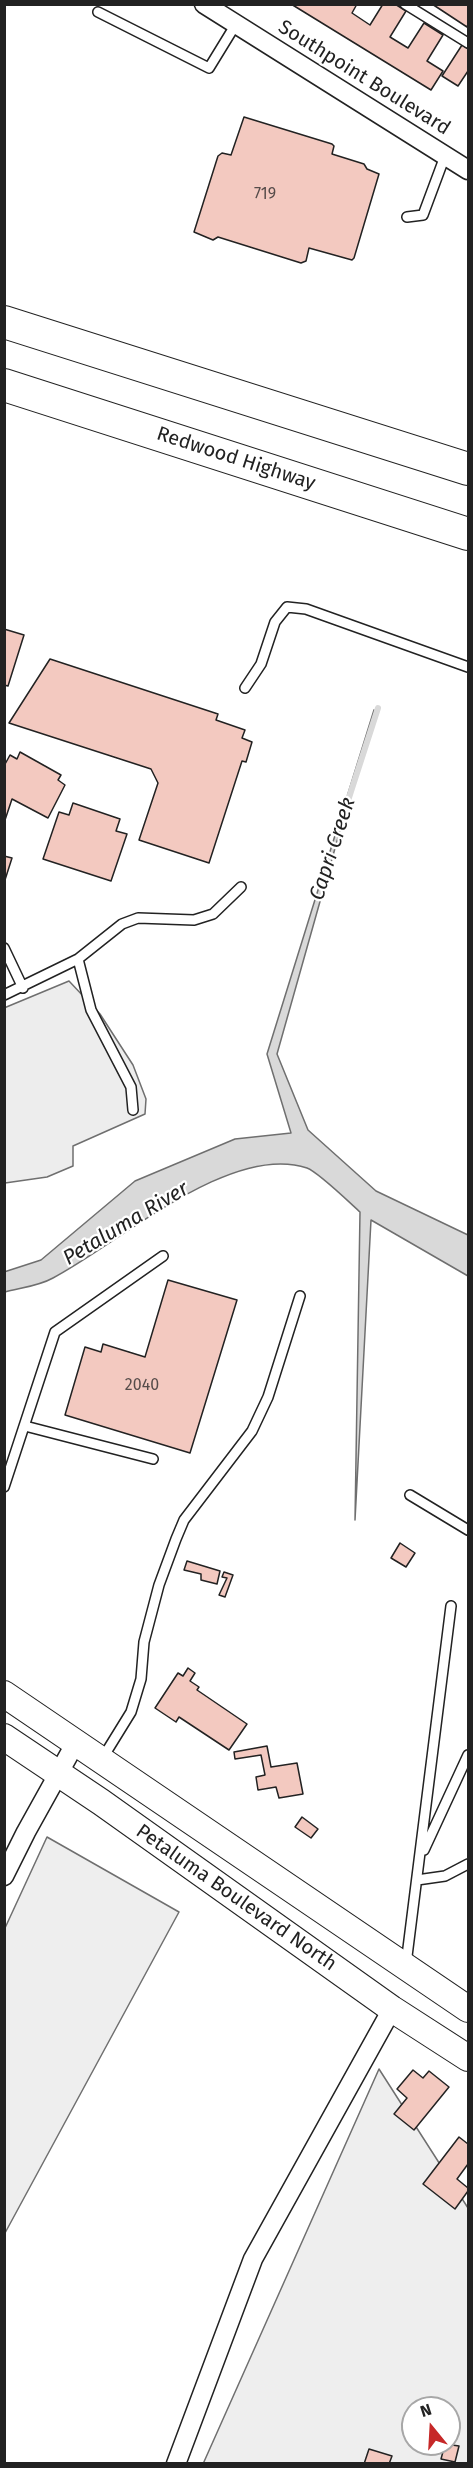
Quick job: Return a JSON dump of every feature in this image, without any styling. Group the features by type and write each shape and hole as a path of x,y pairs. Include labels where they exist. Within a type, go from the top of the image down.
{"highway":[{"path":"4,322 468,469"},
{"name":"Redwood Highway","path":"4,385 468,534"}],"main road":[{"name":"Petaluma Boulevard North","path":"4,1694 468,2009"},
{"name":"Petaluma Boulevard North","path":"4,1737 59,1773 392,2009 468,2058"}],"street":[{"name":"Southpoint Boulevard","path":"204,4 468,170"},
{"path":"4,1876 76,1742"},
{"path":"176,2463 253,2259 392,2009"}],"lane":[{"path":"405,4 468,44"},
{"path":"98,12 209,68 236,24"},
{"path":"407,216 423,215 445,156"},
{"path":"245,688 261,664 275,622 288,607 306,609 468,667"},
{"path":"4,995 23,988 78,959 122,924 138,918 194,920 213,914 241,887"},
{"path":"4,948 23,988"},
{"path":"78,959 92,1010 131,1087 133,1110"},
{"path":"4,1487 55,1332 163,1256"},
{"path":"102,1759 132,1712 141,1679 144,1642 159,1585 184,1520 252,1431 267,1397 300,1296"},
{"path":"25,1426 153,1459"},
{"path":"410,1495 468,1530"},
{"path":"405,1966 451,1606"},
{"path":"420,1857 468,1755"},
{"path":"417,1881 445,1876 468,1864"}],"shaded area":[{"path":"69,981 100,1014 133,1065 146,1099 145,1114 73,1146 73,1166 47,1177 5,1183 4,1008"},
{"path":"47,1837 179,1912 5,2233 5,1928"},
{"path":"379,2069 468,2208 468,2463 203,2464"}],"water":[{"name":"Petaluma River","path":"374,710 277,1054 308,1130 376,1191 468,1235 468,1276 371,1220 355,1520 360,1212 312,1171 307,1168 277,1164 244,1170 210,1183 175,1201 79,1263 48,1281 36,1285 5,1292 4,1272 41,1260 135,1181 235,1139 291,1133 267,1054"}],"building":[{"path":"291,4 357,4 352,13 370,25 383,4 395,4 406,11 390,37 408,48 424,23 443,35 427,61 443,71 431,90"},
{"path":"432,4 468,4 467,27"},
{"path":"462,45 468,49 468,71 458,86 442,76"},
{"path":"244,117 332,144 334,146 332,154 364,164 367,169 379,174 352,260 309,248 306,261 301,263 218,237 213,240 194,232 218,156 222,153 231,155"},
{"path":"4,629 24,635 8,686 4,685"},
{"path":"50,659 218,714 216,720 245,730 242,738 252,742 246,762 242,761 209,863 139,840 158,783 151,769 9,723"},
{"path":"20,752 61,775 58,780 65,785 48,818 12,799 4,823 4,766 10,755 17,759"},
{"path":"73,803 120,819 116,831 127,834 111,881 43,859 59,812 69,815"},
{"path":"4,856 12,858 4,883"},
{"path":"168,1280 237,1300 190,1453 65,1415 85,1347 101,1352 103,1344 145,1357"},
{"path":"400,1543 415,1553 406,1567 391,1558"},
{"path":"187,1561 220,1571 217,1584 201,1580 201,1574 184,1570"},
{"path":"224,1572 233,1575 225,1597 219,1595 227,1578 222,1577"},
{"path":"188,1668 195,1673 190,1681 199,1687 197,1690 247,1724 229,1750 179,1717 176,1722 155,1708 178,1673 183,1676"},
{"path":"267,1746 271,1767 297,1763 303,1794 279,1798 276,1787 258,1790 256,1777 265,1775 261,1755 235,1759 234,1752"},
{"path":"302,1817 318,1829 311,1838 295,1827"},
{"path":"413,2070 423,2078 429,2071 449,2087 414,2130 394,2114 407,2098 397,2089"},
{"path":"459,2137 468,2144 468,2164 457,2179 468,2188 468,2191 455,2209 423,2184"},
{"path":"369,2449 392,2456 389,2464 364,2464"},
{"path":"442,2456 456,2456 455,2462 441,2459"}],"waterway":[{"name":"Capri Creek","path":"344,813 378,708"}]}
